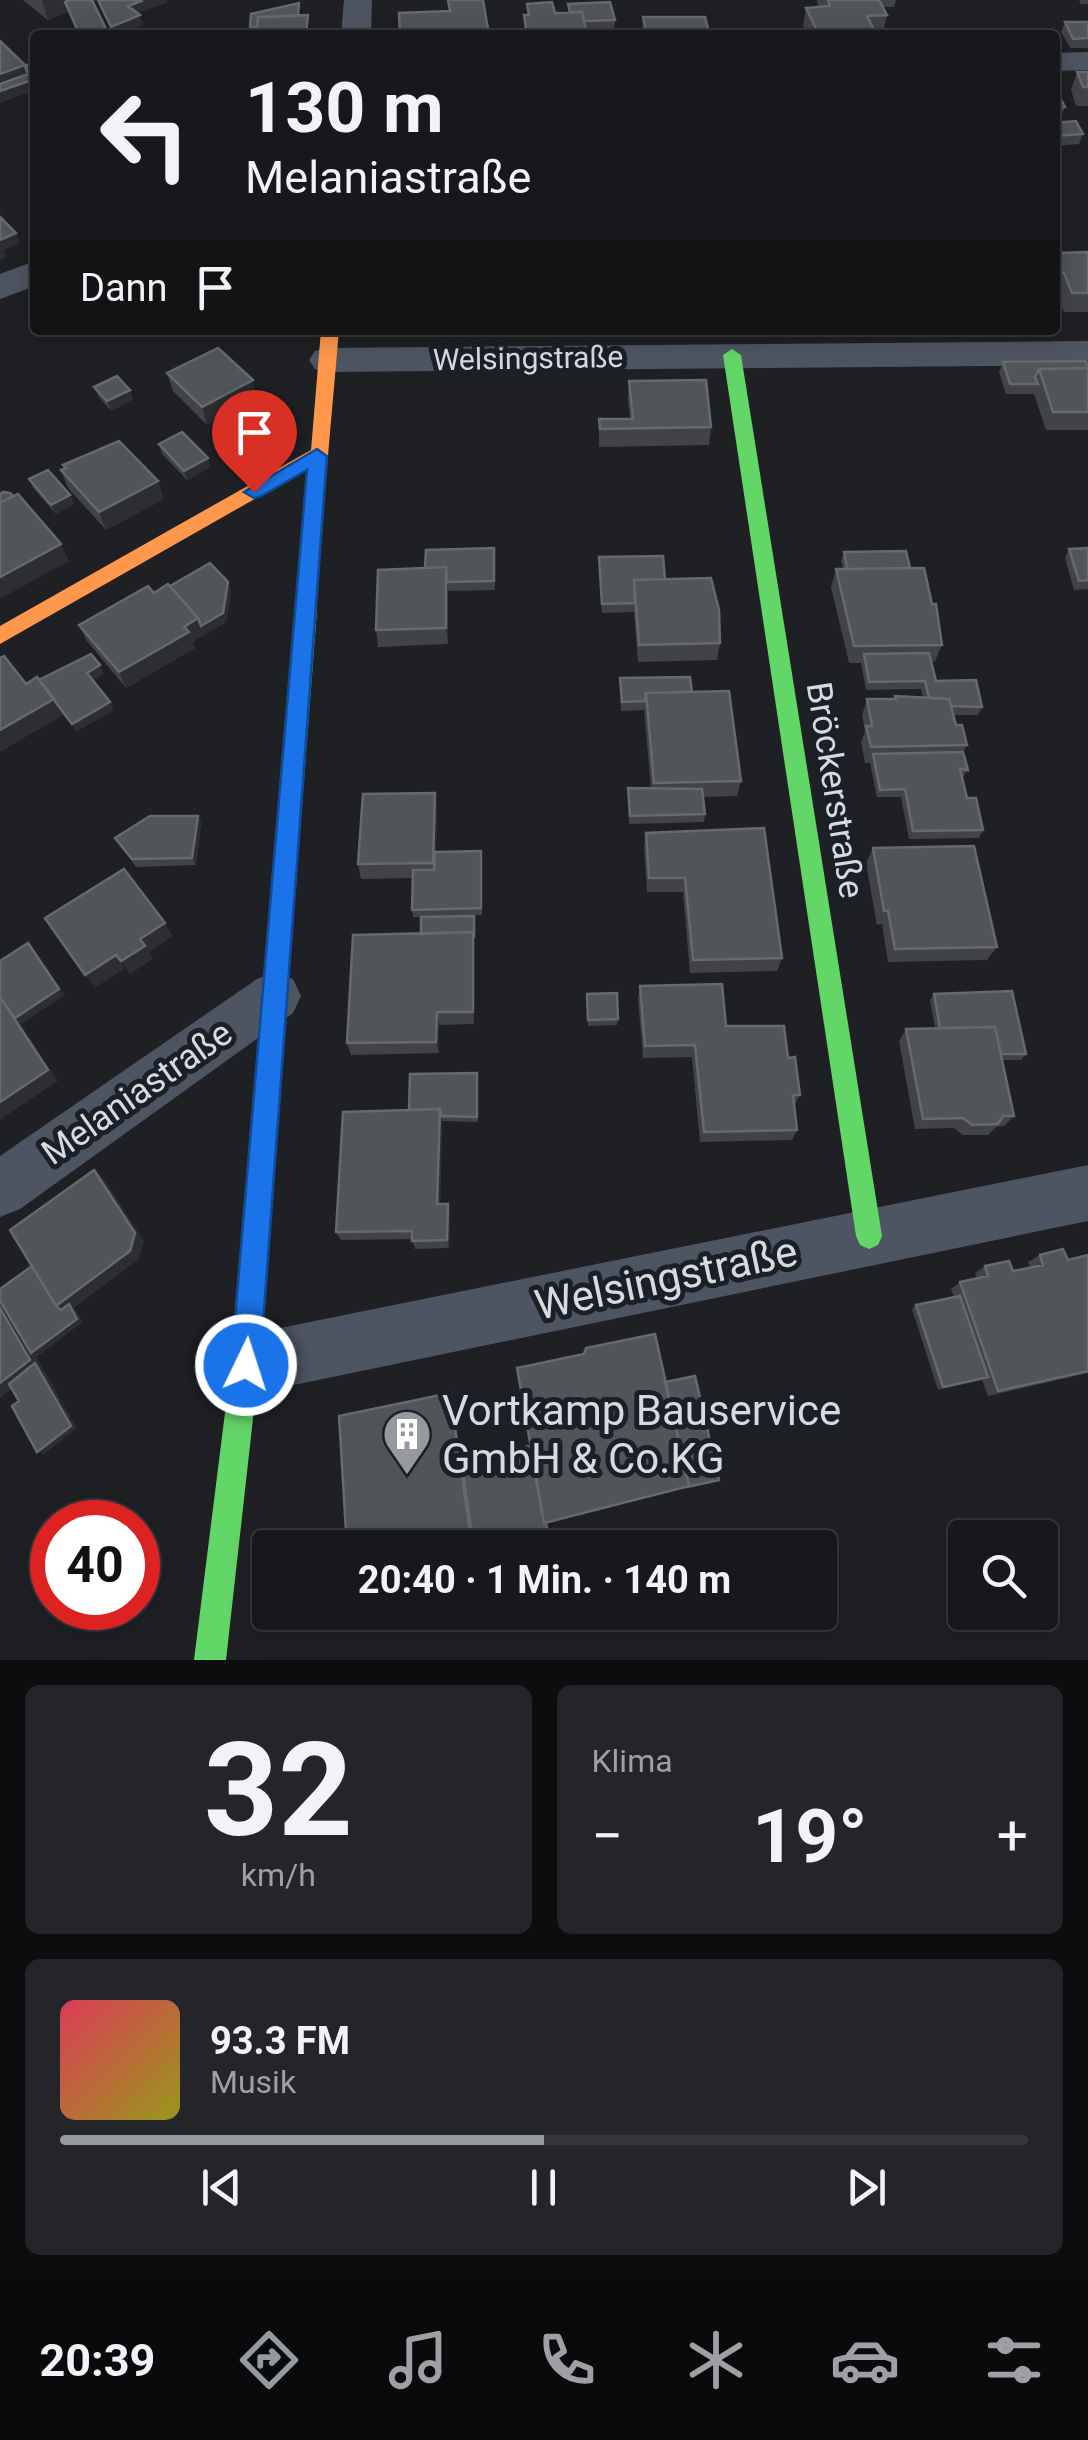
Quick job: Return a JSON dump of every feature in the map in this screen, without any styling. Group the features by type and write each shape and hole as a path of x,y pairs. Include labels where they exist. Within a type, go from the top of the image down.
{"street":[{"path":"356,30 358,0"},
{"path":"1060,62 1088,60"},
{"path":"0,288 30,274"},
{"name":"Welsingstraße","path":"329,345 732,355 1088,352"},
{"name":"Melaniastraße","path":"210,1660 246,1365 329,345"},
{"name":"Bröckerstraße","path":"732,355 870,1236"},
{"path":"0,636 317,456"},
{"name":"Melaniastraße","path":"0,1189 274,996"},
{"name":"Welsingstraße","path":"246,1365 1088,1193"}],"building":[{"path":"92,0 107,30 78,30 65,2"},
{"path":"98,0 139,0 128,6 140,15 111,27"},
{"path":"448,0 483,0 488,30 400,30 399,13 450,11"},
{"path":"828,0 879,0 887,15 867,16 874,30 817,30 806,8 830,6"},
{"path":"552,2 555,13 582,12 586,30 526,30 527,4"},
{"path":"610,2 615,20 584,21 582,12 570,12 568,4"},
{"path":"299,3 298,16 258,17 257,27 250,27 251,14"},
{"path":"308,15 306,30 251,30 257,29 258,17"},
{"path":"643,17 705,17 708,30 646,30"},
{"path":"1065,22 1088,22 1088,38 1073,39"},
{"path":"0,41 25,65 0,74"},
{"path":"30,64 30,81 0,91 0,84 28,74 25,66"},
{"path":"1077,72 1088,72 1088,87 1083,87"},
{"path":"1076,121 1083,134 1060,136 1060,123"},
{"path":"0,217 16,233 0,240"},
{"path":"1088,252 1088,293 1072,293 1060,271 1060,253"},
{"path":"218,348 253,380 202,407 167,373"},
{"path":"1085,361 1088,368 1039,369 1035,377 1038,384 1010,384 1003,362"},
{"path":"1088,368 1088,412 1053,412 1039,369"},
{"path":"117,376 130,390 107,401 94,387"},
{"path":"706,380 711,427 600,429 599,419 633,419 629,381"},
{"path":"182,432 208,458 184,471 159,444"},
{"path":"119,441 158,481 99,512 61,470 66,468 63,465"},
{"path":"48,470 70,495 51,505 29,479"},
{"path":"0,494 13,496 0,503"},
{"path":"18,494 61,544 0,577 0,503"},
{"path":"494,548 494,581 447,582 446,567 425,568 426,550"},
{"path":"1088,548 1088,580 1079,581 1069,549"},
{"path":"906,551 910,568 847,569 844,552"},
{"path":"663,556 665,579 634,580 635,603 602,604 599,557"},
{"path":"210,563 228,582 223,613 201,626 170,586"},
{"path":"446,567 446,628 376,630 378,570"},
{"path":"924,568 932,604 936,604 942,645 854,646 836,569"},
{"path":"711,578 719,610 720,643 639,645 634,580"},
{"path":"168,584 198,618 184,627 189,632 119,672 79,625 148,586 154,593"},
{"path":"929,653 936,681 976,680 982,707 951,706 949,699 929,698 925,681 869,682 864,654"},
{"path":"91,654 100,665 87,673 110,702 72,724 39,680"},
{"path":"4,656 26,684 37,677 54,699 0,730 0,658"},
{"path":"690,677 692,692 646,693 645,701 622,702 620,678"},
{"path":"729,691 741,781 654,783 646,693"},
{"path":"895,696 949,699 967,745 871,747 866,726 872,726 867,699 896,699"},
{"path":"963,752 968,770 960,769 967,798 976,798 983,830 913,831 905,789 880,790 873,754"},
{"path":"628,788 702,789 705,814 630,816"},
{"path":"435,793 433,863 358,864 363,794"},
{"path":"150,816 198,816 192,858 132,859 115,838"},
{"path":"764,828 782,958 693,960 685,878 649,878 646,833"},
{"path":"974,846 997,947 895,949 873,848"},
{"path":"481,851 481,908 412,910 413,870 434,870 435,852"},
{"path":"124,869 165,923 140,939 145,946 121,961 116,955 85,975 45,918"},
{"path":"474,916 474,938 473,932 421,934 421,917"},
{"path":"473,932 473,1012 437,1012 436,1042 347,1043 353,935"},
{"path":"28,943 59,989 15,1018 0,997 0,961"},
{"path":"722,984 726,1026 784,1026 788,1058 795,1057 800,1095 793,1095 797,1130 704,1132 695,1045 645,1046 640,986"},
{"path":"1012,991 1026,1054 1001,1054 995,1027 940,1028 934,994"},
{"path":"617,993 618,1019 588,1020 587,994"},
{"path":"0,997 48,1070 0,1102"},
{"path":"995,1027 1014,1116 1003,1116 998,1124 972,1125 963,1118 923,1119 906,1029"},
{"path":"477,1073 477,1117 441,1116 440,1109 409,1110 410,1074"},
{"path":"440,1109 437,1204 448,1204 447,1240 412,1241 412,1231 336,1232 343,1112"},
{"path":"94,1170 135,1233 130,1251 56,1306 10,1230"},
{"path":"1063,1249 1068,1260 1088,1255 1088,1371 998,1391 960,1282 988,1276 985,1266 1009,1261 1013,1271 1043,1265 1040,1255"},
{"path":"32,1266 56,1306 61,1310 69,1304 77,1319 31,1353 0,1301 0,1289"},
{"path":"960,1296 988,1377 943,1387 916,1305"},
{"path":"0,1308 30,1360 0,1383"},
{"path":"655,1334 689,1486 544,1523 517,1368"},
{"path":"35,1363 71,1426 37,1452 12,1406 19,1401 9,1384"},
{"path":"695,1376 719,1480 687,1487 665,1382"},
{"name":"Vortkamp Bauservice GmbH & Co.KG","path":"450,1393 470,1530 346,1530 339,1416"},
{"path":"530,1446 547,1530 471,1530 461,1459"}],"traffic: fast":[{"path":"732,355 869,1236"},
{"path":"210,1660 245,1365 307,610"}],"traffic: slow":[{"path":"307,610 330,335"},
{"path":"0,636 317,455"}],"place":[{"name":"Vortkamp Bauservice GmbH & Co.KG","path":"407,1476"}],"route":[{"path":"246,1365 317,456 254,492"}]}
